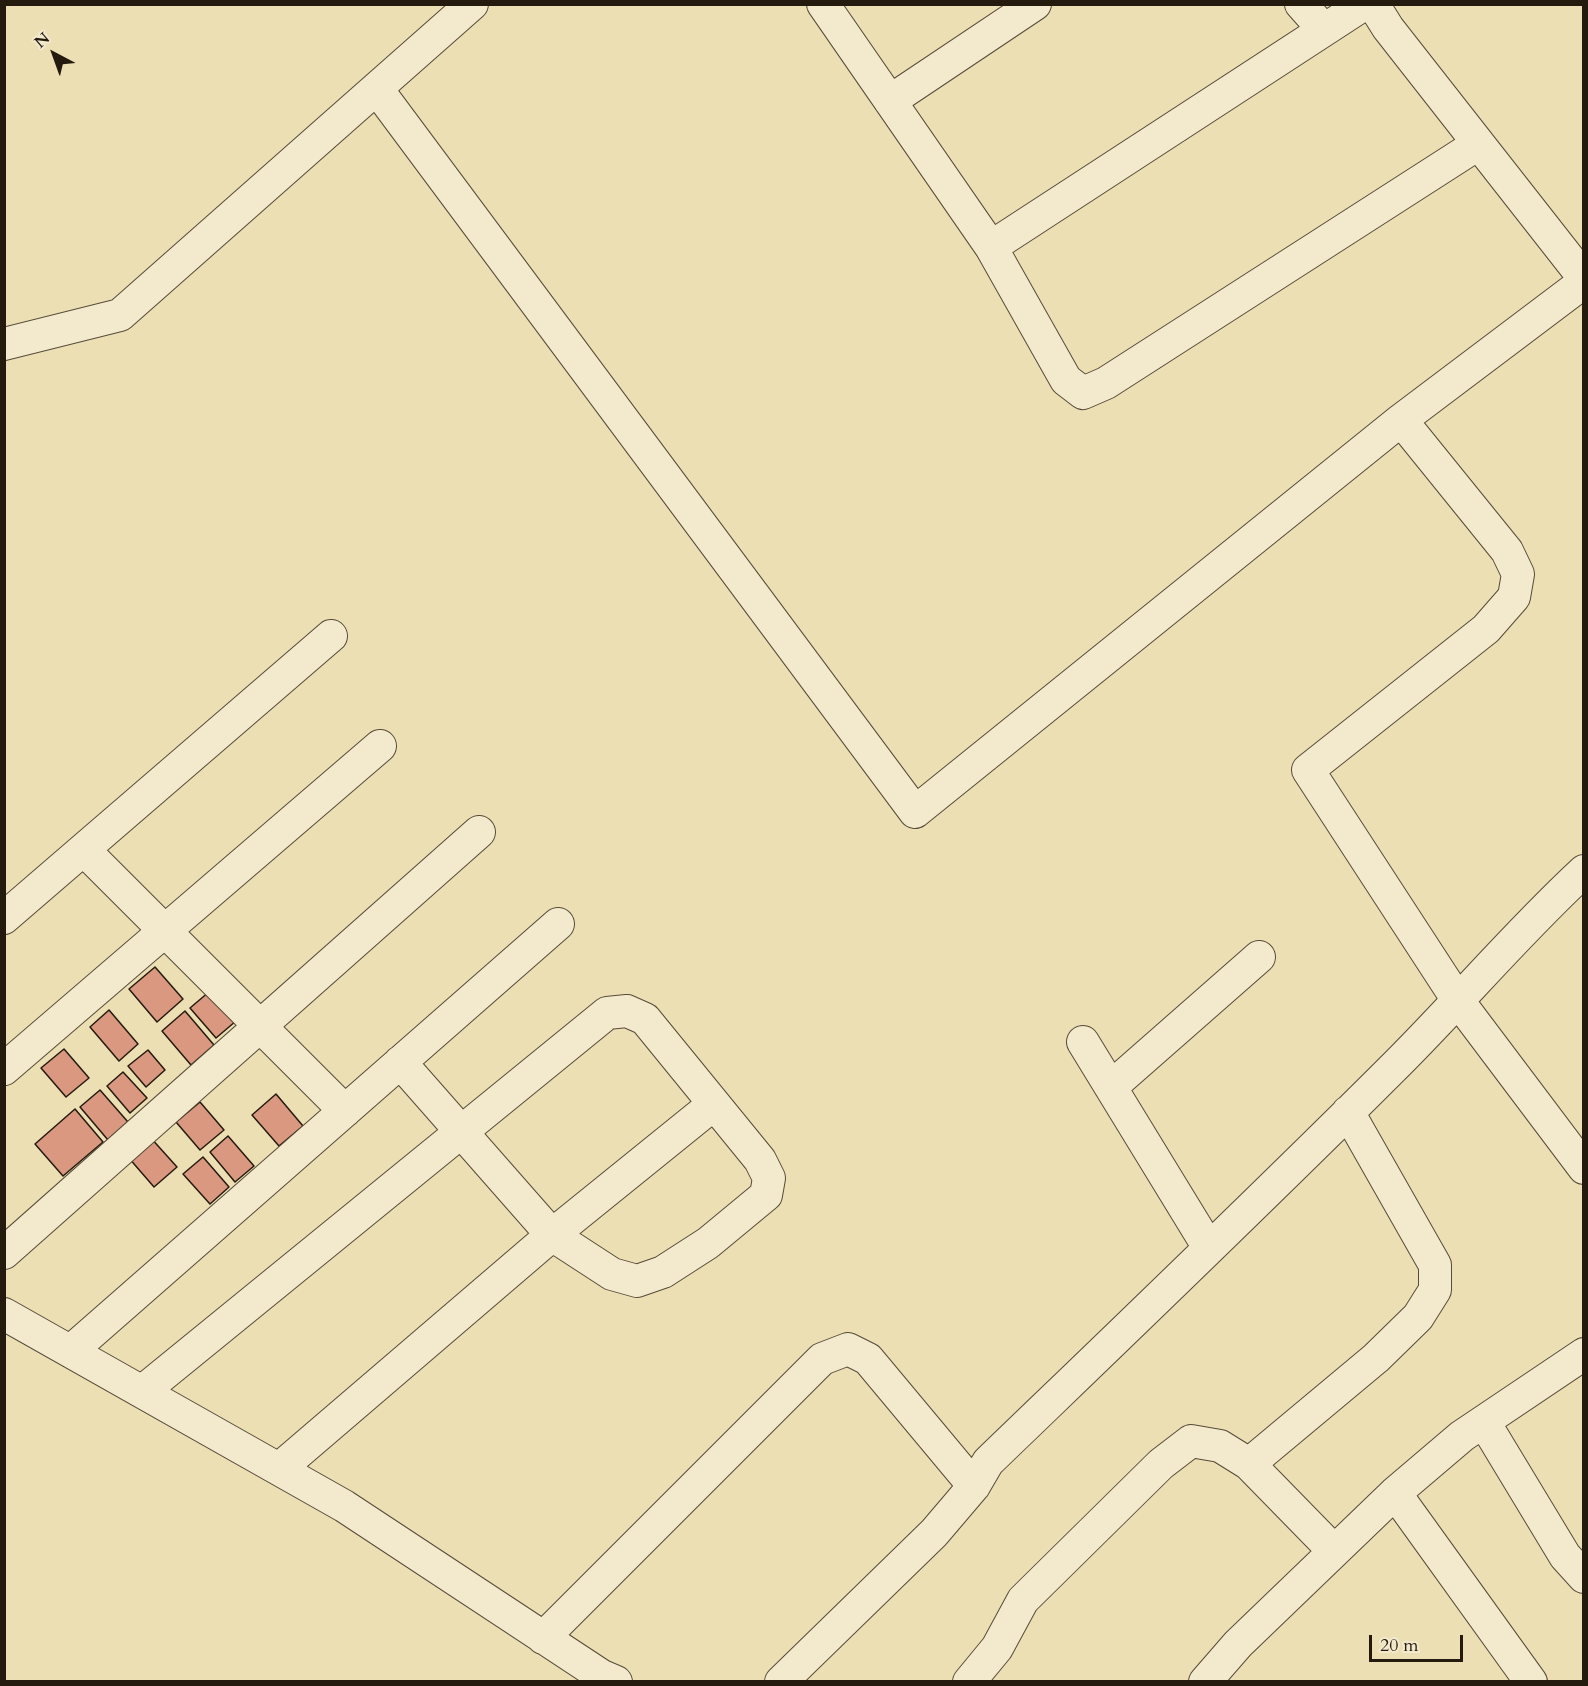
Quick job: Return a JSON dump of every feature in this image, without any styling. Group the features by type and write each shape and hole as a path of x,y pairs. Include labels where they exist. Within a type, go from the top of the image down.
{"street":[{"path":"4,344 120,315 472,4"},
{"path":"823,4 991,247 1066,380 1083,393 1106,383 1478,144"},
{"path":"890,101 1035,4"},
{"path":"1300,4 1324,30"},
{"path":"991,247 1364,4"},
{"path":"376,89 915,812 1401,420 1584,280 1388,28 1373,4"},
{"path":"1401,420 1507,551 1518,574 1514,597 1486,630 1308,770 1459,1002 1584,1168"},
{"path":"4,918 332,636"},
{"path":"4,1069 380,746"},
{"path":"4,1253 479,832"},
{"path":"84,850 345,1111"},
{"path":"781,1682 934,1533 974,1486 988,1462 1459,1002 1542,909 1584,870"},
{"path":"72,1350 558,924"},
{"path":"1111,1087 1259,957"},
{"path":"143,1391 461,1132 607,1013 627,1011 645,1019 760,1160 769,1178 766,1195 708,1244 663,1272 637,1281 612,1274 552,1235 461,1132 400,1062"},
{"path":"1083,1042 1209,1248"},
{"path":"279,1469 552,1235 714,1104"},
{"path":"1249,1464 1376,1358 1418,1317 1435,1290 1435,1265 1348,1112"},
{"path":"4,1314 72,1350 344,1506 543,1638 602,1676 616,1682"},
{"path":"543,1638 822,1359 848,1350 868,1359 974,1486"},
{"path":"1205,1682 1238,1644 1395,1493 1484,1422 1584,1354"},
{"path":"1484,1422 1565,1556 1584,1577"},
{"path":"969,1682 997,1648 1023,1600 1161,1464 1191,1441 1220,1446 1249,1464 1334,1551"},
{"path":"1395,1493 1531,1682"}],"building":[{"path":"155,967 183,999 157,1022 129,989"},
{"path":"210,991 236,1021 216,1038 190,1008"},
{"path":"109,1010 138,1044 119,1061 90,1027"},
{"path":"185,1011 214,1045 191,1065 162,1031"},
{"path":"64,1049 89,1078 66,1097 41,1068"},
{"path":"148,1050 165,1070 146,1087 128,1066"},
{"path":"123,1072 147,1098 130,1113 107,1086"},
{"path":"100,1090 128,1122 108,1140 80,1107"},
{"path":"276,1094 303,1126 279,1146 252,1115"},
{"path":"200,1102 224,1130 200,1150 176,1122"},
{"path":"75,1109 103,1142 63,1176 35,1144"},
{"path":"228,1136 254,1166 235,1182 210,1152"},
{"path":"150,1137 177,1167 154,1187 128,1157"},
{"path":"203,1157 229,1187 210,1204 183,1174"}]}
